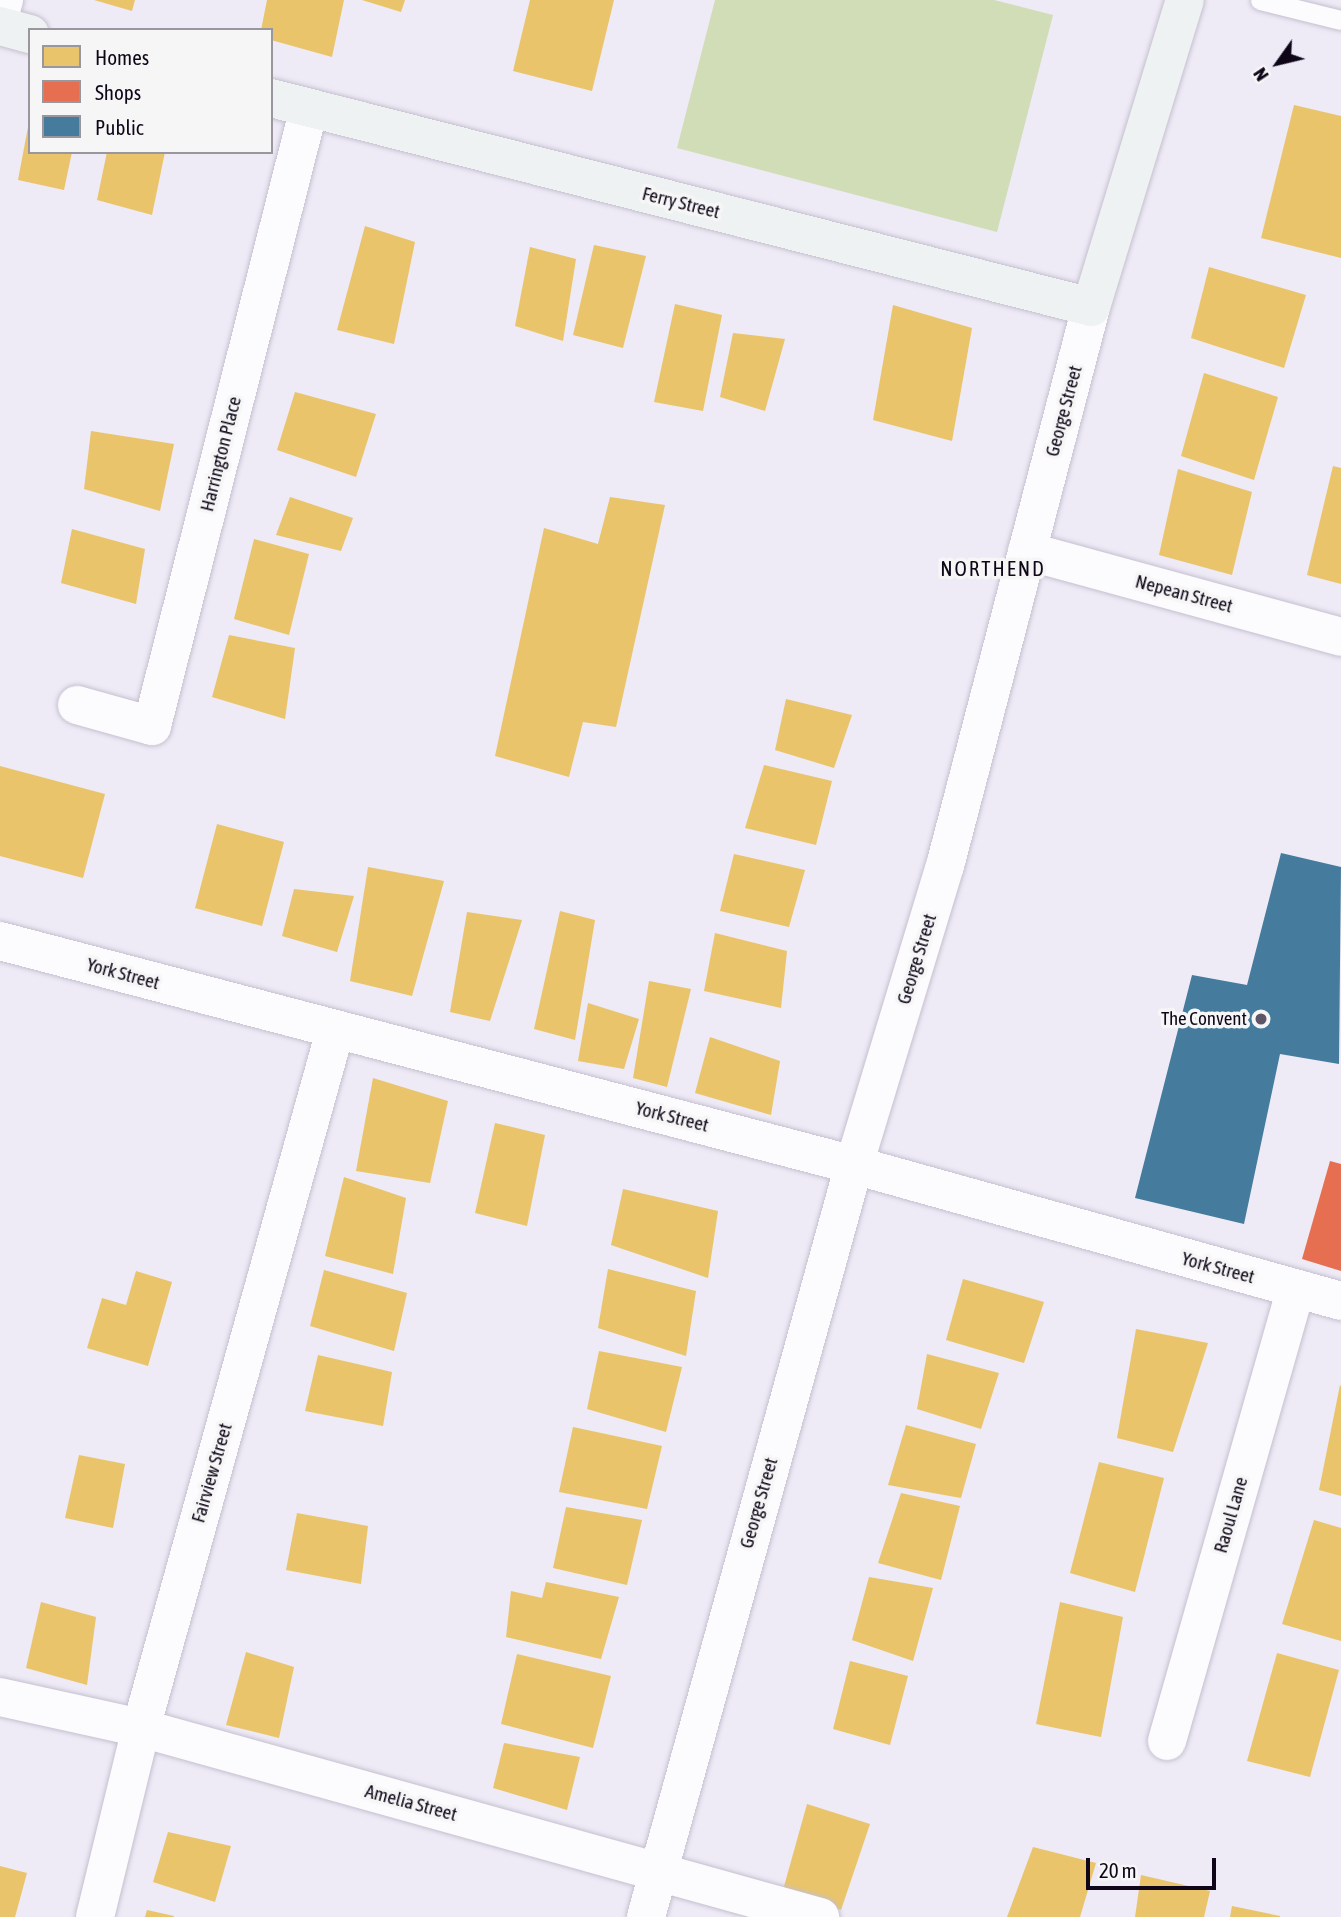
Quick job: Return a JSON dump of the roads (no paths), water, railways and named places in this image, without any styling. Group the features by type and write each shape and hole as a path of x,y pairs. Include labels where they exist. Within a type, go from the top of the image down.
{"main road":[{"name":"George Street","path":"1091,307 1185,0"},
{"path":"0,26 28,33"},
{"name":"Ferry Street","path":"273,99 1091,307"}],"street":[{"path":"0,14 4,0"},
{"name":"Harrington Place","path":"77,705 152,726 309,108"},
{"name":"George Street","path":"646,1917 853,1165 945,866 1091,307"},
{"name":"Nepean Street","path":"1027,551 1341,637"},
{"name":"York Street","path":"0,942 853,1165 1341,1301"},
{"name":"Fairview Street","path":"95,1917 141,1728 335,1031"},
{"name":"Raoul Lane","path":"1167,1741 1296,1289"},
{"name":"Amelia Street","path":"0,1697 141,1728 820,1917"}],"lane":[{"path":"1259,0 1341,20"}],"place":[{"name":"The Convent","path":"1261,1019"}],"district":[{"name":"NORTHEND","path":"993,568"}]}
